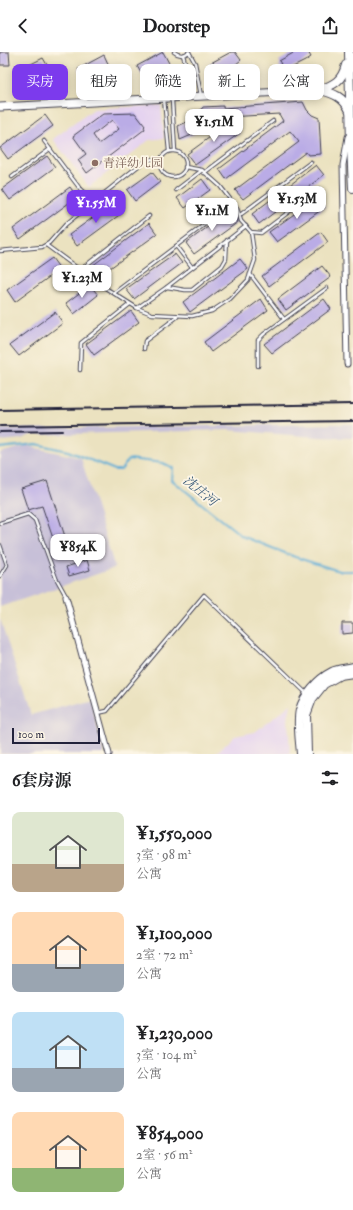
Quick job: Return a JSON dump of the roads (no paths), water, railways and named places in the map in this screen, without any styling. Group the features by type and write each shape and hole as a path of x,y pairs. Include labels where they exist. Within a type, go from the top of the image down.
{"main road":[{"path":"324,88 337,82 344,73 349,54"},
{"path":"349,54 353,188"},
{"path":"324,91 332,93 340,98 346,104 350,112"},
{"path":"301,754 299,726 300,710 307,695 319,681 332,672 353,667"},
{"path":"307,754 306,715 312,698 324,684 340,675 353,673"}],"street":[{"path":"196,97 268,93"},
{"path":"0,108 140,100"},
{"path":"347,364 343,165 350,124"},
{"path":"66,597 109,754"}],"lane":[{"path":"174,52 183,55 189,52 195,63 201,97"},
{"path":"183,55 185,64"},
{"path":"168,100 175,151"},
{"path":"168,100 169,151"},
{"path":"176,190 273,121"},
{"path":"44,141 81,190 93,201"},
{"path":"12,177 50,149"},
{"path":"169,151 175,151 182,154 186,167 180,174 172,177 168,176 160,167 162,155 169,151"},
{"path":"0,252 42,247 46,245 66,224 93,201 142,164 152,159 160,161"},
{"path":"240,215 311,162"},
{"path":"46,245 130,304 152,314 192,316 212,311 230,299 248,280 255,260 251,232 242,221 237,208 220,186 203,172 186,167"},
{"path":"251,232 261,233 319,189"},
{"path":"114,293 233,203"},
{"path":"80,270 149,216"},
{"path":"137,308 167,287 246,226"},
{"path":"167,287 192,290 222,266 226,259 228,240"},
{"path":"176,246 192,267"},
{"path":"250,274 284,319"},
{"path":"258,366 258,340 327,288"},
{"path":"80,370 81,343 130,304"},
{"path":"144,348 146,341 178,316"},
{"path":"0,523 28,514 35,520 56,578 66,597"},
{"path":"0,545 7,565 0,576"},
{"path":"98,713 107,711 204,594 307,695"}],"waterway":[{"name":"沈庄河","path":"0,448 36,444 68,451 115,470 121,470 129,459 163,463 173,468 172,480 242,536 295,557 339,571 353,571"}],"railway":[{"path":"0,410 353,404"},
{"path":"0,426 353,421"},
{"path":"0,432 62,431"}],"place":[{"name":"青洋幼儿园","path":"95,163"}]}
